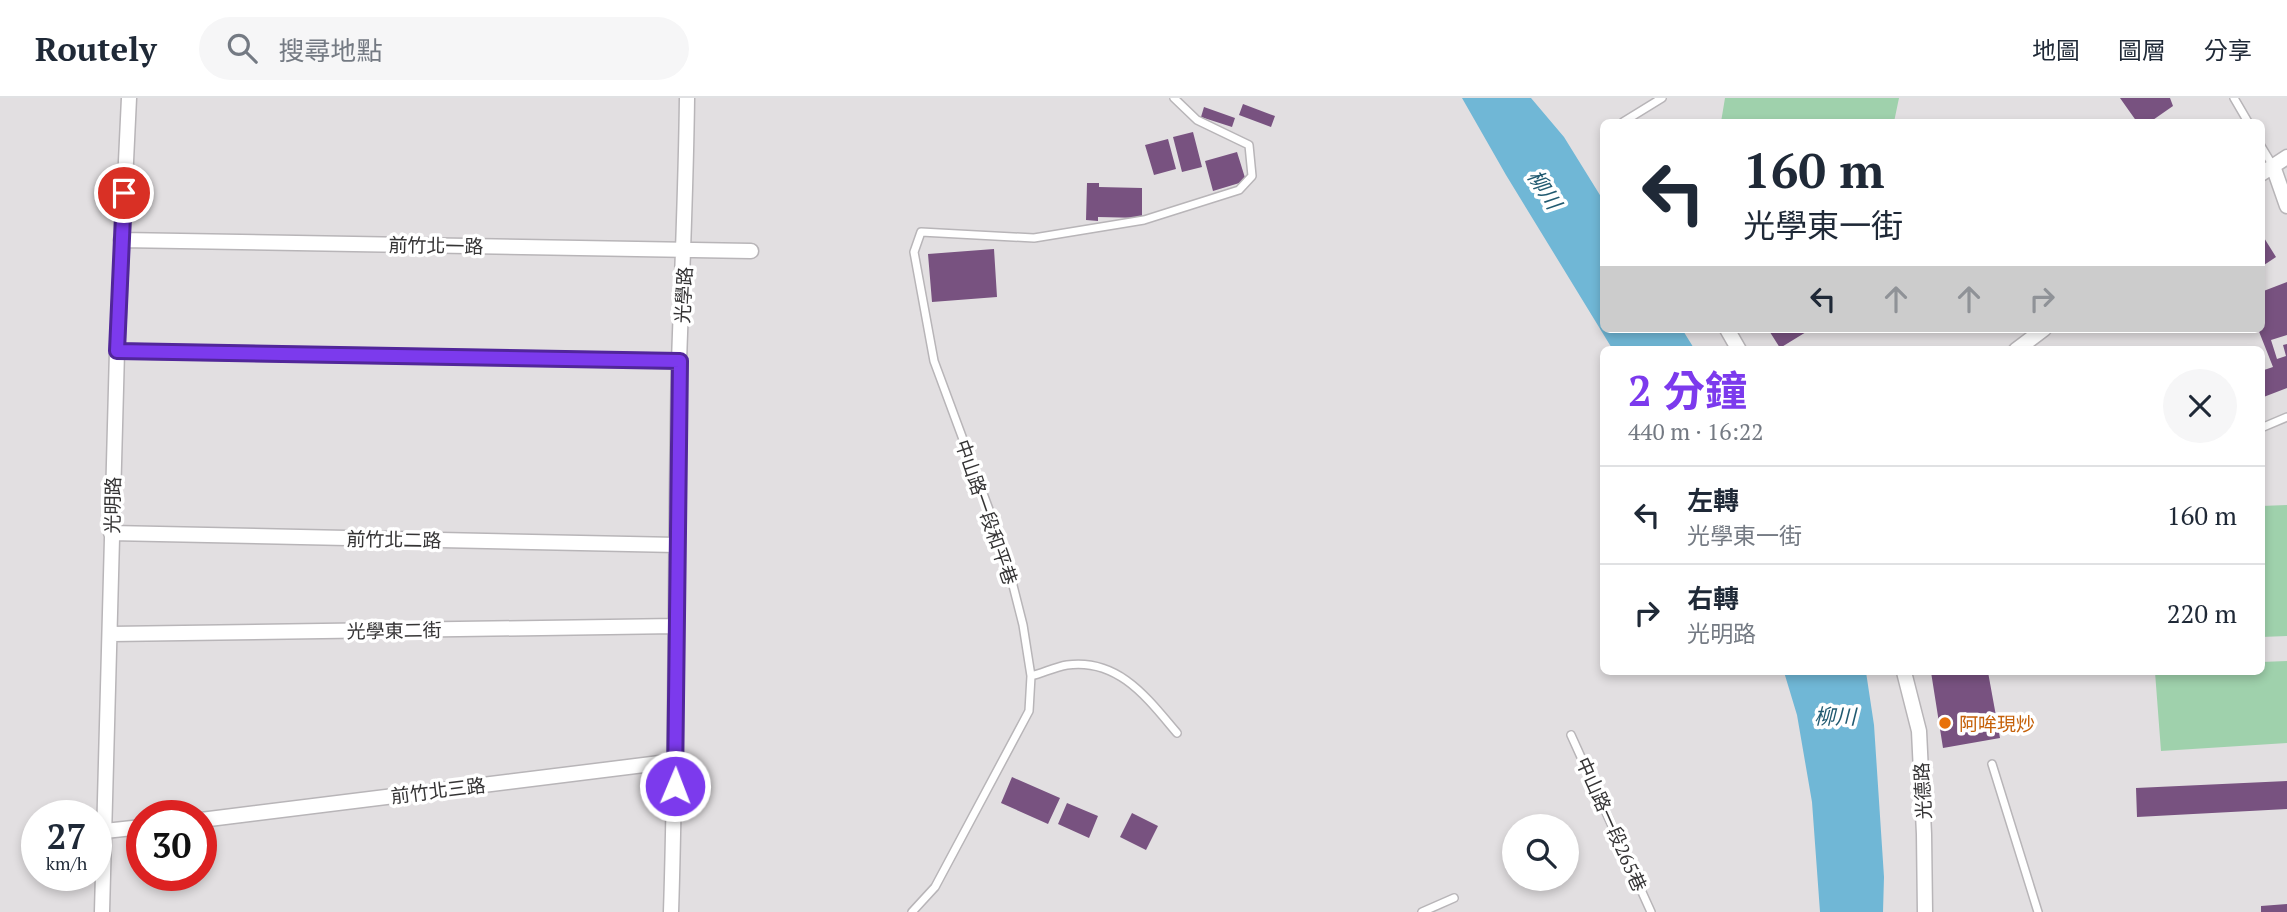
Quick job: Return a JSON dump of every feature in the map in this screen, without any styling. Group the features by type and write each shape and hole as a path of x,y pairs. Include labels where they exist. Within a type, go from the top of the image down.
{"street":[{"name":"光明路","path":"106,800 111,533 121,240 129,98"},
{"name":"光學路","path":"671,912 687,98"},
{"path":"2287,157 2267,170 2287,206"},
{"name":"前竹北一路","path":"121,240 751,251"},
{"path":"2021,346 2039,333"},
{"path":"117,351 680,361"},
{"name":"前竹北二路","path":"111,533 677,545"},
{"name":"光學東二街","path":"111,634 676,626"},
{"name":"光德路","path":"1905,675 1919,732 1925,912"},
{"name":"前竹北三路","path":"217,818 676,761"},
{"name":"光明路","path":"102,912 103,891"}],"lane":[{"name":"中山路一段和平巷","path":"912,912 935,887 1029,711 1031,676 1023,625 1003,550 934,361 914,253 921,232 1034,238 1144,220 1239,190 1252,176 1249,145 1197,120 1174,98"},
{"path":"1628,119 1662,98"},
{"path":"2234,98 2246,119"},
{"path":"2265,426 2287,416"},
{"path":"1031,676 1068,665 1101,667 1136,685 1177,733"},
{"name":"中山路一段265巷","path":"1572,735 1651,912"},
{"path":"1992,764 2038,912"},
{"path":"1422,912 1454,898"}],"green space":[{"path":"1725,98 1899,98 1895,119 1722,119"},
{"path":"2287,505 2287,636 2265,637 2265,506"},
{"path":"2287,661 2287,743 2161,751 2155,675 2265,675 2265,662"}],"water":[{"name":"柳川","path":"1462,98 1531,98 1564,137 1600,195 1600,329"},
{"name":"柳川","path":"1603,333 1684,333 1693,346 1611,346"},
{"name":"柳川","path":"1785,675 1866,675 1874,725 1884,877 1883,912 1820,912 1812,802 1797,715"}],"building":[{"path":"2120,98 2170,98 2173,106 2154,119 2135,119"},
{"path":"1243,104 1275,116 1271,127 1239,115"},
{"path":"1204,107 1235,118 1232,127 1201,117"},
{"path":"1193,132 1202,167 1182,172 1173,137"},
{"path":"1168,139 1176,169 1154,175 1145,145"},
{"path":"1237,152 1246,181 1213,191 1205,161"},
{"path":"1087,183 1099,183 1099,187 1142,188 1142,218 1098,217 1098,221 1086,220"},
{"path":"2265,239 2276,257 2265,264"},
{"path":"994,249 997,297 932,302 928,254"},
{"path":"2287,282 2287,335 2271,340 2277,359 2286,356 2283,345 2287,344 2287,388 2265,396 2265,370 2273,367 2260,333 2265,333 2265,290"},
{"path":"1771,333 1804,333 1783,346 1779,346"},
{"path":"1931,675 1989,675 2000,738 1943,748"},
{"path":"1012,777 1060,798 1048,824 1001,803"},
{"path":"2287,781 2287,809 2137,817 2136,788"},
{"path":"1067,803 1098,816 1089,838 1058,824"},
{"path":"1132,813 1158,826 1146,850 1120,837"},
{"path":"2287,904 2287,912 2261,912 2261,906"}],"place":[{"name":"阿哞現炒","path":"1945,723"}],"route":[{"path":"124,193 117,351 680,361 675,786"}]}
